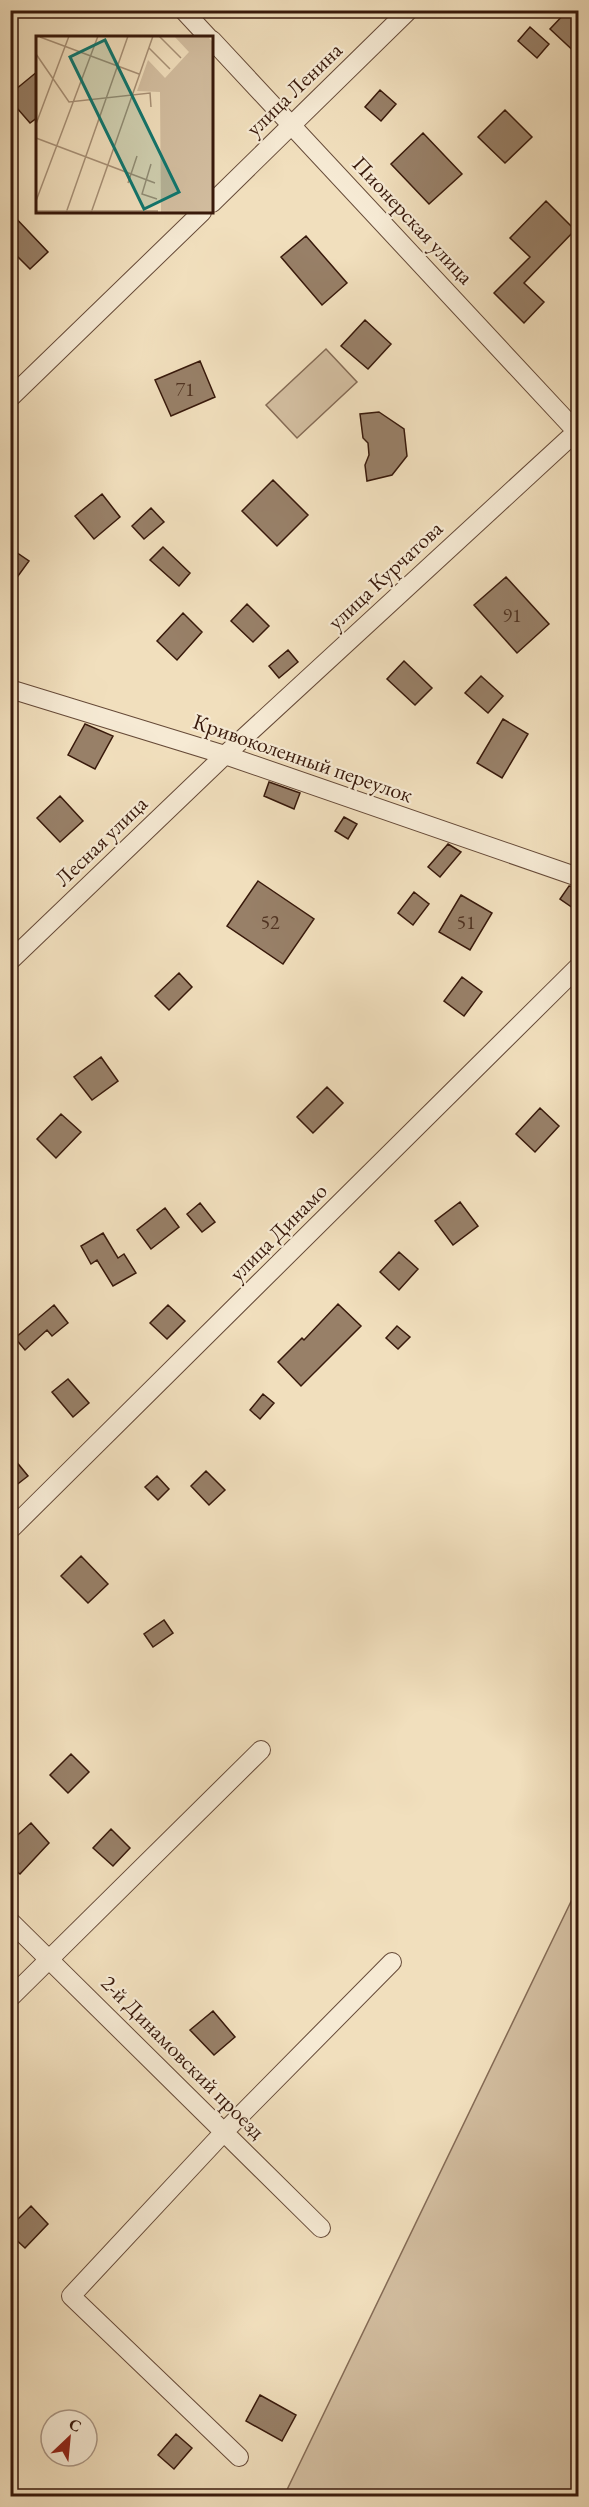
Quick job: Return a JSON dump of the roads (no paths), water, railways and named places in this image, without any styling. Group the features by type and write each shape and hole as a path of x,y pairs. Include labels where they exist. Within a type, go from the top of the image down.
{"street":[{"name":"Пионерская улица","path":"183,10 207,36"},
{"name":"улица Ленина","path":"213,201 409,10"},
{"name":"Пионерская улица","path":"213,42 578,432"},
{"path":"15,394 201,213"},
{"name":"улица Курчатова","path":"225,755 578,432"},
{"name":"Кривоколенный переулок","path":"10,689 225,755 579,877"},
{"name":"Лесная улица","path":"10,961 225,755"},
{"name":"улица Динамо","path":"10,1530 579,967"},
{"path":"10,1998 261,1750"},
{"name":"2-й Динамовский проезд","path":"10,1921 321,2228"},
{"path":"239,2457 70,2296 224,2132 392,1962"}]}
